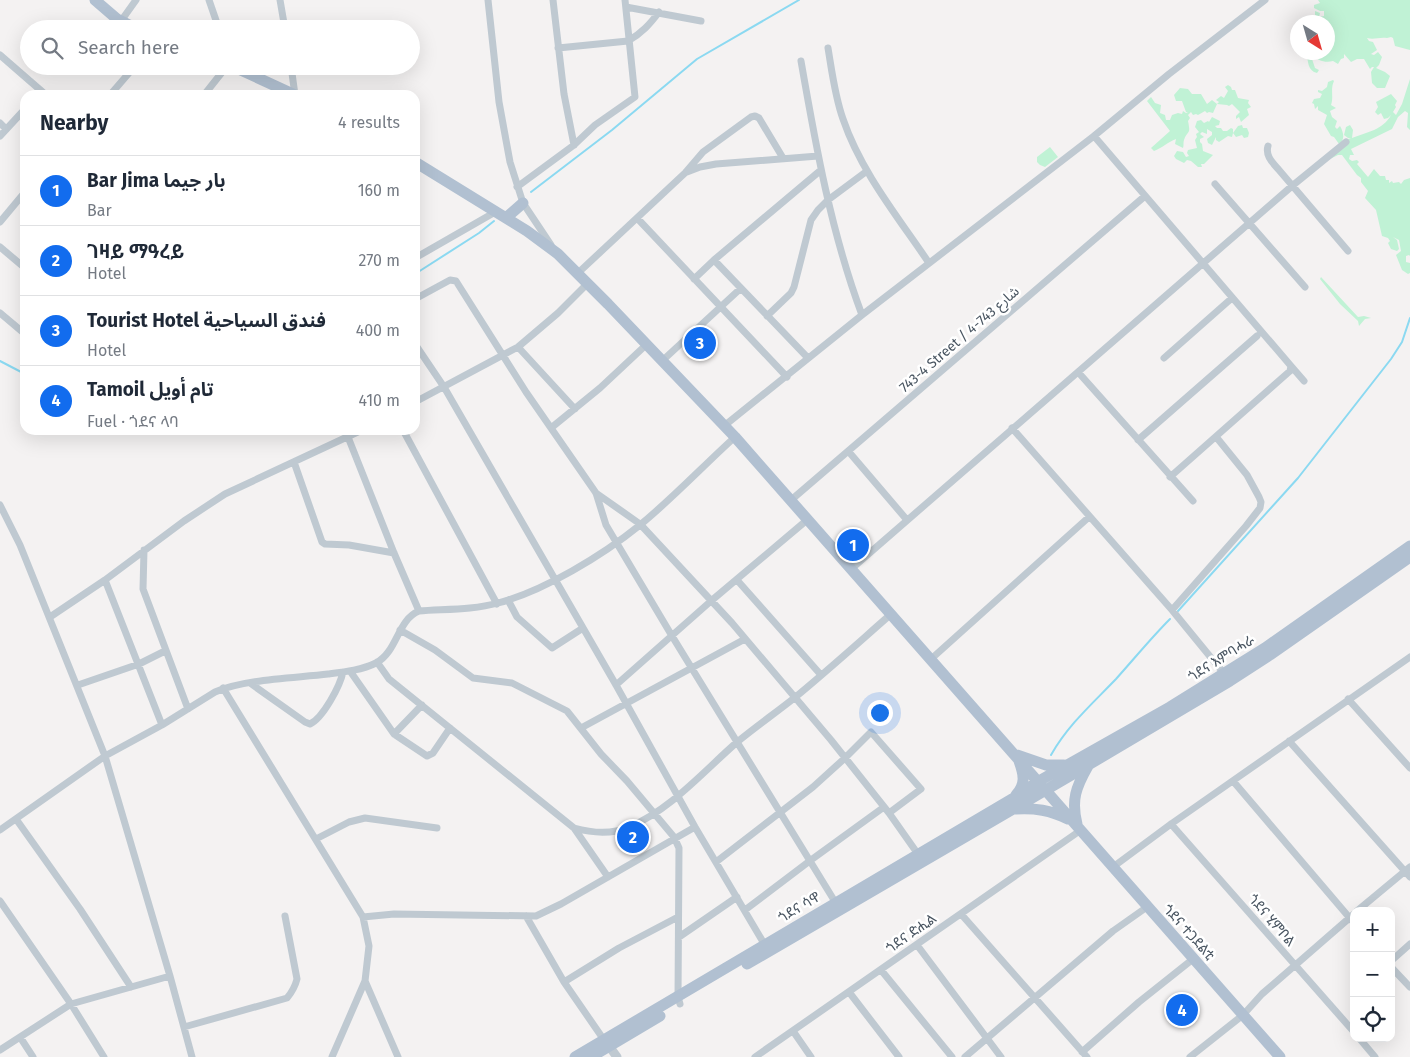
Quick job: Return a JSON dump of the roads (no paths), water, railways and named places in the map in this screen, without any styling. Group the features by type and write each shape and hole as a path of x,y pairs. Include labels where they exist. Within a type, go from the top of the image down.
{"main road":[{"path":"94,0 120,20"},
{"path":"252,75 284,90"},
{"name":"ጎደና ተጋደልቲ","path":"420,165 507,217 543,242 588,283 735,437 850,570 1016,756 1146,907 1280,1057"},
{"path":"507,217 522,202"},
{"name":"ጎደና እምባሓራ","path":"1042,786 1090,763 1226,677 1410,546"},
{"name":"ጎደና እምባሓራ","path":"1042,786 1068,765 1170,707 1270,655 1410,557"},
{"path":"1016,756 1046,765 1068,765"},
{"path":"1016,756 1024,777 1024,783 1012,804 1048,810 1077,826"},
{"path":"1077,826 1074,812 1075,795 1080,780 1090,763"},
{"name":"ጎደና ሳዋ","path":"574,1057 606,1043 1042,786"},
{"name":"ጎደና ሳዋ","path":"591,1057 606,1043"}],"street":[{"path":"122,20 136,0"},
{"path":"209,0 216,20"},
{"path":"280,0 283,20"},
{"path":"488,0 499,102 510,162 522,202 558,254"},
{"path":"553,0 564,94 574,145"},
{"path":"724,426 787,377 862,314 1094,136 1169,74 1265,0"},
{"path":"517,187 574,145 595,125 635,97 625,3 701,22"},
{"path":"558,48 628,41 639,35 651,24 659,12"},
{"path":"828,48 840,111 856,152 928,263"},
{"path":"0,55 20,74"},
{"path":"801,61 828,200 843,261 862,314"},
{"path":"22,75 38,90"},
{"path":"115,90 128,75"},
{"path":"208,90 219,75"},
{"path":"292,75 294,90"},
{"path":"0,136 20,114"},
{"path":"578,273 685,173 712,144 755,116 759,118 783,158"},
{"path":"0,123 6,129"},
{"path":"1094,136 1304,381"},
{"path":"850,570 1249,223 1346,142"},
{"path":"1268,146 1266,150 1268,156 1348,251"},
{"path":"685,173 700,167 716,164 818,156"},
{"path":"694,279 821,170"},
{"path":"767,316 791,293 794,287 811,220 828,200 867,171"},
{"path":"1216,184 1305,286"},
{"name":"743-4 Street / شارع 743-4","path":"790,501 1145,196"},
{"path":"0,222 20,198"},
{"path":"420,255 496,211"},
{"path":"637,218 787,377"},
{"path":"0,247 20,264"},
{"path":"714,260 808,358"},
{"path":"420,296 450,280 456,281 551,428 596,493 606,524 672,636 838,906"},
{"path":"420,399 518,346 558,313 588,283"},
{"path":"662,361 740,289"},
{"path":"1164,358 1232,298"},
{"path":"0,313 20,330"},
{"path":"1138,440 1257,336"},
{"path":"551,428 646,344"},
{"path":"518,346 575,408"},
{"path":"420,351 444,387 616,685 695,827 767,948"},
{"path":"1170,477 1217,438 1290,371 1290,366"},
{"path":"1078,372 1192,502"},
{"path":"1012,428 1172,610 1226,677"},
{"path":"50,617 225,494 352,435"},
{"path":"406,435 496,604"},
{"path":"348,437 419,610"},
{"path":"0,830 105,756 223,688 346,672 377,662 393,647 400,630 409,617 419,610 496,604 555,580 617,541 640,524 735,437"},
{"path":"1172,610 1260,508 1261,502 1247,475 1217,438"},
{"path":"849,452 907,520"},
{"path":"294,462 322,542 325,544 349,545 394,553"},
{"path":"596,493 640,524 745,639 845,758 921,858"},
{"path":"0,504 20,545 105,756 192,1057"},
{"path":"930,660 1089,517"},
{"path":"616,685 806,520"},
{"path":"144,550 143,589 188,709"},
{"path":"105,580 162,724"},
{"path":"737,580 821,675"},
{"path":"508,600 517,618 552,648 583,628"},
{"path":"574,828 597,833 614,831 627,828 653,814 738,742 794,698 890,615"},
{"path":"400,630 435,650 473,678 512,683 562,707 573,717 600,754 627,781 674,837 679,848 679,1000"},
{"path":"581,728 745,639"},
{"path":"78,685 139,664 165,651"},
{"path":"1113,867 1348,699 1410,658"},
{"path":"377,662 389,679 574,828 608,876"},
{"path":"250,683 310,724 316,722 346,672"},
{"path":"346,672 394,734 427,756 433,753 450,728"},
{"path":"223,688 363,917 369,946 365,981 332,1057"},
{"path":"1348,699 1410,768"},
{"path":"394,734 422,704"},
{"path":"716,862 781,812 845,758 871,732 920,786 920,791 886,810 811,860 745,910"},
{"path":"1289,742 1408,872 1362,907"},
{"path":"1232,781 1350,916"},
{"path":"316,839 349,822 365,818 438,828"},
{"path":"16,819 131,987"},
{"name":"ጎደና ሂምቦል","path":"1171,824 1350,1027"},
{"name":"ጎደና ድሒል","path":"755,1057 961,914 1077,826"},
{"path":"363,917 394,914 526,916 544,913 674,837 695,827"},
{"path":"679,937 737,897"},
{"path":"0,901 104,1057"},
{"path":"965,1057 1113,931 1146,907"},
{"path":"961,914 1085,1055 1166,979 1193,959"},
{"path":"184,1027 287,998 295,987 297,979 285,916"},
{"path":"526,916 564,982 617,1057"},
{"path":"564,982 619,948 678,917"},
{"path":"1190,1057 1243,1015 1251,1004 1350,920"},
{"path":"917,944 1001,1057"},
{"path":"1395,957 1410,944"},
{"path":"881,970 952,1057"},
{"path":"1395,970 1410,987"},
{"path":"0,1050 70,1004 170,976"},
{"path":"365,981 398,1057"},
{"path":"848,992 899,1057"},
{"path":"793,1031 811,1057"},
{"path":"20,1037 33,1057"},
{"path":"1362,1042 1375,1057"}],"waterway":[{"path":"531,192 612,130 697,59 799,0"},
{"path":"420,271 479,233 494,221"},
{"path":"1178,611 1298,478 1391,359 1402,342 1410,318"},
{"path":"0,361 20,371"},
{"path":"1051,755 1073,724 1170,619"}],"place":[{"name":"Tourist Hotel فندق السياحية","path":"700,343"},
{"name":"Bar Jima بار جيما","path":"853,545"},
{"name":"ገዛይ ማዓረይ","path":"633,837"},
{"name":"Tamoil تام أويل","path":"1182,1010"}]}
